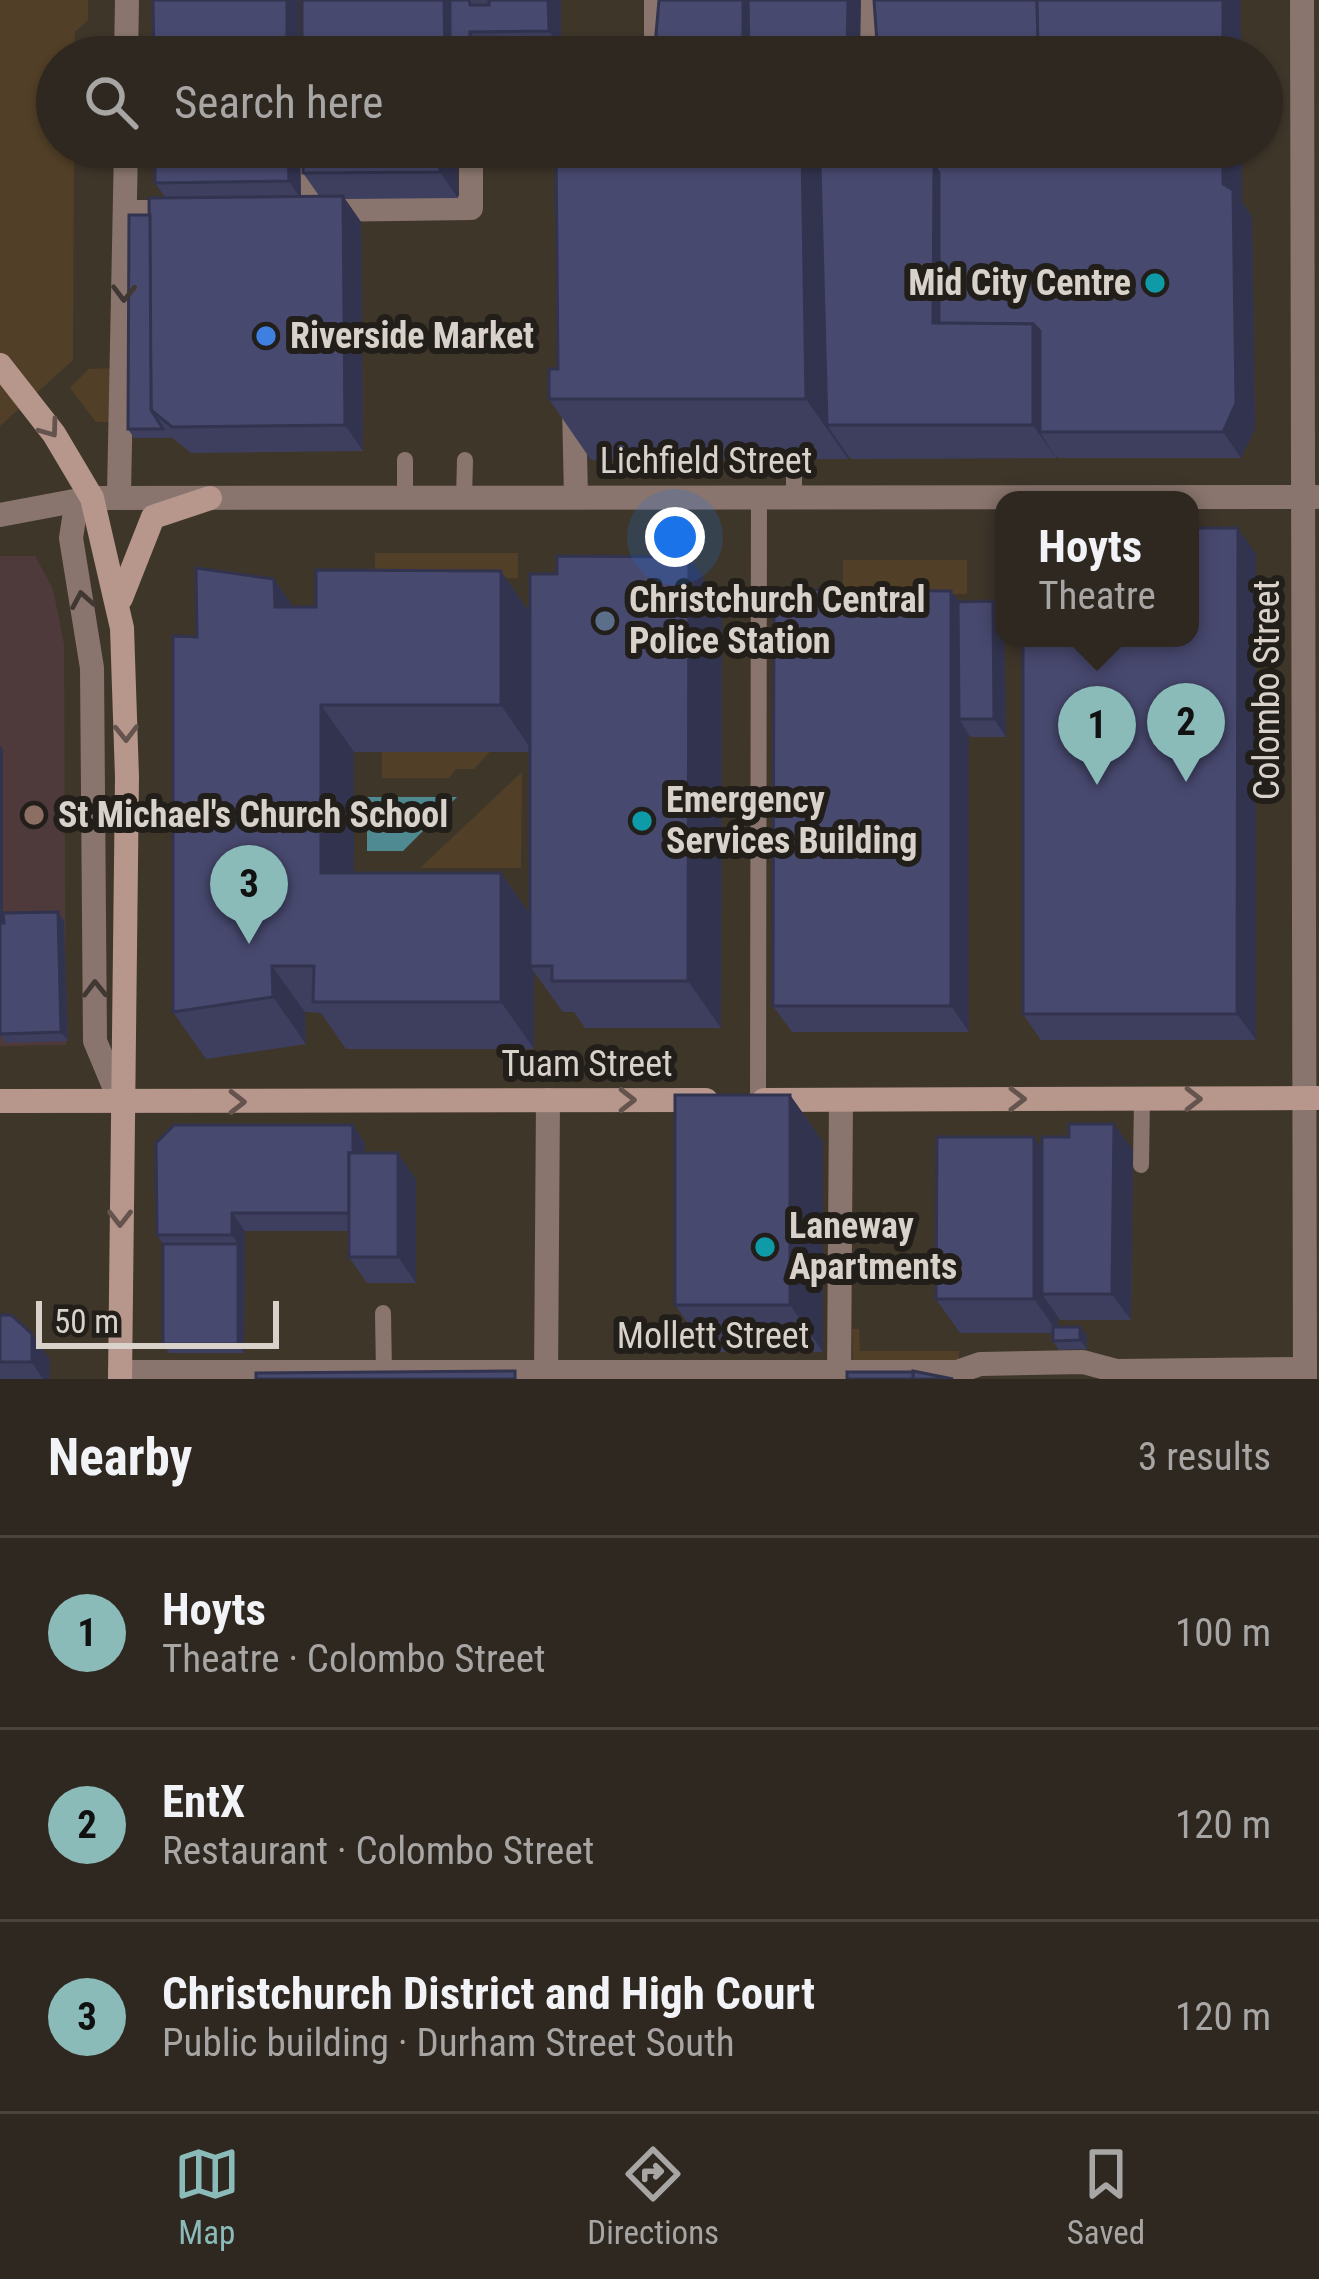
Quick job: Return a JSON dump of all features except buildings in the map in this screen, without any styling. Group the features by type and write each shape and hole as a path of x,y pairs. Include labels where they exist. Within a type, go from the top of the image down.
{"main road":[{"path":"0,365 54,434 92,498 118,606 127,777 120,1376"},
{"path":"118,606 153,517 210,498"},
{"name":"Tuam Street","path":"0,1101 1311,1098"}],"street":[{"path":"126,36 127,0"},
{"path":"656,0 656,36"},
{"path":"871,0 872,36"},
{"name":"Colombo Street","path":"1302,0 1311,496 1311,1098 1305,1374"},
{"path":"119,494 126,168"},
{"path":"307,168 302,214 471,208 471,168"},
{"path":"126,212 215,212"},
{"path":"573,370 575,497"},
{"name":"Lichfield Street","path":"0,515 119,494 210,498 995,497"},
{"name":"Lichfield Street","path":"1199,496 1311,496"},
{"path":"92,498 75,512 71,538 92,668 95,1041 120,1101"},
{"path":"546,1376 548,1100"},
{"path":"839,1376 841,1100"},
{"name":"Mollett Street","path":"120,1376 384,1372 839,1376 957,1372 980,1364 1083,1362 1140,1375 1305,1374"}],"lane":[{"path":"794,459 794,497"},
{"path":"405,460 405,497"},
{"path":"464,497 465,460"},
{"path":"758,1100 766,987 759,497"},
{"path":"1141,1165 1142,1099"},
{"path":"383,1313 384,1372"}],"shaded area":[{"path":"0,0 88,0 88,20 75,36 36,36 36,168 74,168 73,360 0,426"},
{"path":"116,368 115,422 96,422 70,388 89,369"},
{"path":"375,553 518,553 518,578 375,579"},
{"name":"St Michael's Church School","path":"0,556 35,556 53,589 64,644 66,1045 0,1046"},
{"path":"843,560 967,560 967,594 843,594"},
{"path":"500,741 474,769 456,769 449,778 382,778 382,742"},
{"path":"522,772 521,868 420,868"},
{"path":"852,1329 859,1329 860,1351 959,1351 959,1361 853,1362"}],"water":[{"path":"367,797 457,797 403,851 367,851"}],"place":[{"name":"Mid City Centre","path":"1155,283"},
{"name":"Riverside Market","path":"266,336"},
{"name":"Christchurch Central Police Station","path":"605,621"},
{"name":"EntX","path":"1186,782"},
{"name":"Hoyts","path":"1097,785"},
{"name":"St Michael's Church School","path":"34,815"},
{"name":"Emergency Services Building","path":"642,821"},
{"name":"Christchurch District and High Court","path":"249,944"},
{"name":"Laneway Apartments","path":"765,1247"}]}
